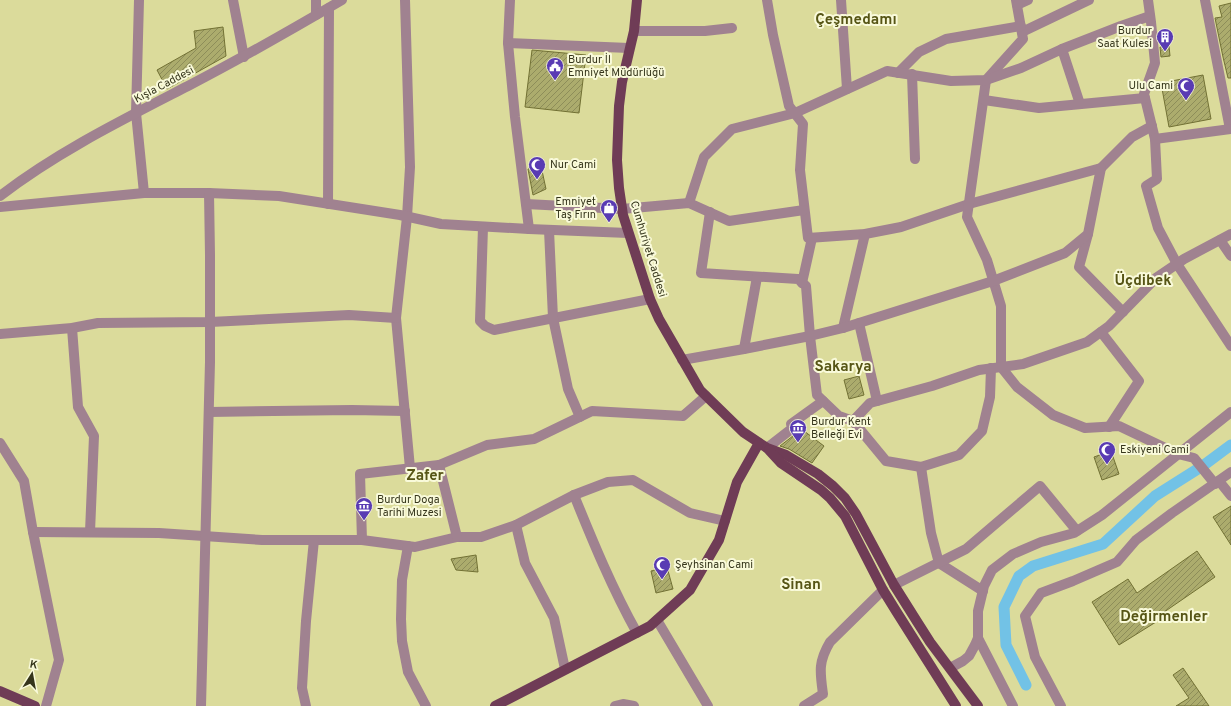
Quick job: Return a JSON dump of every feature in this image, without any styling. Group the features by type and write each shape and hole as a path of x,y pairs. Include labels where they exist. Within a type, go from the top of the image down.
{"main road":[{"name":"Cumhuriyet Caddesi","path":"637,0 634,31 622,82 619,106 618,181 622,209 628,233 650,299 659,319 700,390 743,432 763,446"},
{"path":"494,706 650,626 690,590 719,540 737,482 763,446"},
{"path":"763,446 786,455 818,474 833,486 844,498 856,514 894,585 930,642 978,706"},
{"path":"763,446 781,463 821,490 838,508 851,526 883,590 956,706"},
{"path":"0,691 35,706"}],"street":[{"path":"139,0 136,113 144,193"},
{"path":"233,0 244,57"},
{"path":"316,0 316,16"},
{"name":"Kışla Caddesi","path":"0,196 25,177 104,130 244,57 342,0"},
{"path":"405,0 410,167 407,217 396,318 410,468"},
{"path":"510,0 508,44 529,229"},
{"path":"767,0 773,35 789,106 803,124 800,170 808,238 865,234 901,227 969,204 1101,168 1132,137 1152,126"},
{"path":"841,0 847,89"},
{"path":"710,212 701,273 798,279 806,286 817,395 823,401 839,416 852,421 886,461 921,467 959,455 982,432 996,367 1001,306 987,260 967,217 986,80 1024,39 1017,2 1028,0"},
{"path":"898,73 919,52 946,39 1022,29 1089,0"},
{"path":"1148,0 1155,62 1144,94 1155,139 1157,179 1146,186 1158,228 1177,264 1231,346"},
{"path":"1155,139 1230,129 1205,0"},
{"path":"328,204 329,8"},
{"path":"689,203 704,157 732,129 795,113 887,72 912,74 951,81 986,80 1021,68 1062,49 1150,16"},
{"path":"634,31 732,28"},
{"path":"508,44 629,48"},
{"path":"1062,49 1080,104"},
{"path":"912,74 916,159"},
{"path":"984,100 1039,108 1145,98"},
{"path":"1101,168 1088,234 1079,266 1123,312"},
{"path":"0,207 144,193 209,193 279,196 441,224 628,233"},
{"path":"201,706 209,412 209,193"},
{"path":"526,204 622,209 689,203 729,221 804,210"},
{"path":"483,227 480,321 489,329 494,330 650,299"},
{"path":"548,230 553,318 568,389 580,417"},
{"path":"843,328 865,234"},
{"path":"682,360 744,350 843,328 993,281 1066,253 1088,234"},
{"path":"852,421 870,403 932,386 979,370 1023,364 1087,342 1109,326 1156,278 1177,264 1231,234"},
{"path":"802,283 812,238"},
{"path":"1220,240 1231,256"},
{"path":"744,350 757,277"},
{"path":"0,334 72,328 98,323 210,322 349,315 396,318"},
{"path":"859,323 877,401"},
{"path":"72,328 78,407 94,436 90,532"},
{"path":"1101,332 1139,381 1109,427"},
{"path":"996,367 1053,415 1085,428 1119,426 1178,454 1194,458 1214,481 1231,496"},
{"path":"362,540 360,474 439,465 486,445 534,439 592,411 683,416 706,396"},
{"path":"763,446 794,427 791,424 823,401"},
{"path":"209,412 344,410 405,411"},
{"path":"950,668 969,656 978,638 978,612 984,586 992,570 1014,554 1041,542 1077,531 1102,515 1231,412"},
{"path":"0,443 24,481 59,660 46,706"},
{"path":"439,465 457,537"},
{"path":"921,467 931,532 939,563 983,591"},
{"path":"1061,706 1035,657 1025,616 1041,593 1074,581 1117,562 1136,540 1214,481 1231,472"},
{"path":"33,532 159,533 262,540 362,540 415,547 457,537 481,537 516,525 574,495 608,482 633,480 690,513 725,521"},
{"path":"894,585 966,549 1040,486 1077,531"},
{"path":"574,495 601,561 637,633"},
{"path":"516,525 525,563 554,618 565,669"},
{"path":"306,706 302,688 306,621 314,540"},
{"path":"408,546 402,580 402,641 408,672 426,706"},
{"path":"804,706 823,694 820,669 825,650 830,642 883,590"},
{"path":"657,620 708,706"},
{"path":"978,638 1013,706"},
{"path":"614,706 623,704 634,706"}],"building":[{"path":"1231,3 1231,78 1228,78 1215,18 1222,17 1219,6"},
{"path":"223,27 226,56 167,89 157,70 196,48 194,31"},
{"name":"Burdur Saat Kulesi","path":"1169,46 1170,56 1161,57 1160,47"},
{"name":"Burdur İl Emniyet Müdürlüğü","path":"532,50 586,55 579,113 525,107"},
{"name":"Ulu Cami","path":"1203,75 1211,119 1169,127 1161,83"},
{"name":"Nur Cami","path":"541,166 546,189 533,195 528,169"},
{"path":"859,376 864,395 849,399 844,380"},
{"name":"Burdur Kent Belleği Evi","path":"800,428 824,446 812,463 789,449 780,446 798,432"},
{"name":"Eskiyeni Cami","path":"1111,451 1119,474 1102,480 1094,457"},
{"path":"1231,506 1231,545 1213,517"},
{"path":"1197,551 1215,577 1154,619 1156,622 1119,645 1092,602 1128,579 1137,593"},
{"path":"476,555 478,572 456,570 451,559"},
{"name":"Şeyhsinan Cami","path":"667,567 673,589 656,593 651,571"},
{"path":"1183,668 1209,706 1176,706 1189,698 1173,675"}],"waterway":[{"path":"1026,685 1006,645 1004,607 1019,576 1033,566 1103,544 1155,496 1204,465 1231,445"}],"place":[{"name":"Burdur Saat Kulesi","path":"1165,52"},
{"name":"Burdur İl Emniyet Müdürlüğü","path":"555,81"},
{"name":"Ulu Cami","path":"1186,101"},
{"name":"Nur Cami","path":"537,180"},
{"name":"Emniyet Taş Fırın","path":"609,223"},
{"name":"Burdur Kent Belleği Evi","path":"798,443"},
{"name":"Eskiyeni Cami","path":"1107,465"},
{"name":"Burdur Doga Tarihi Muzesi","path":"364,521"},
{"name":"Şeyhsinan Cami","path":"662,580"}],"district":[{"name":"Çeşmedamı","path":"856,20"},
{"name":"Üçdibek","path":"1143,281"},
{"name":"Sakarya","path":"843,367"},
{"name":"Zafer","path":"425,476"},
{"name":"Sinan","path":"801,585"},
{"name":"Değirmenler","path":"1164,617"}]}
